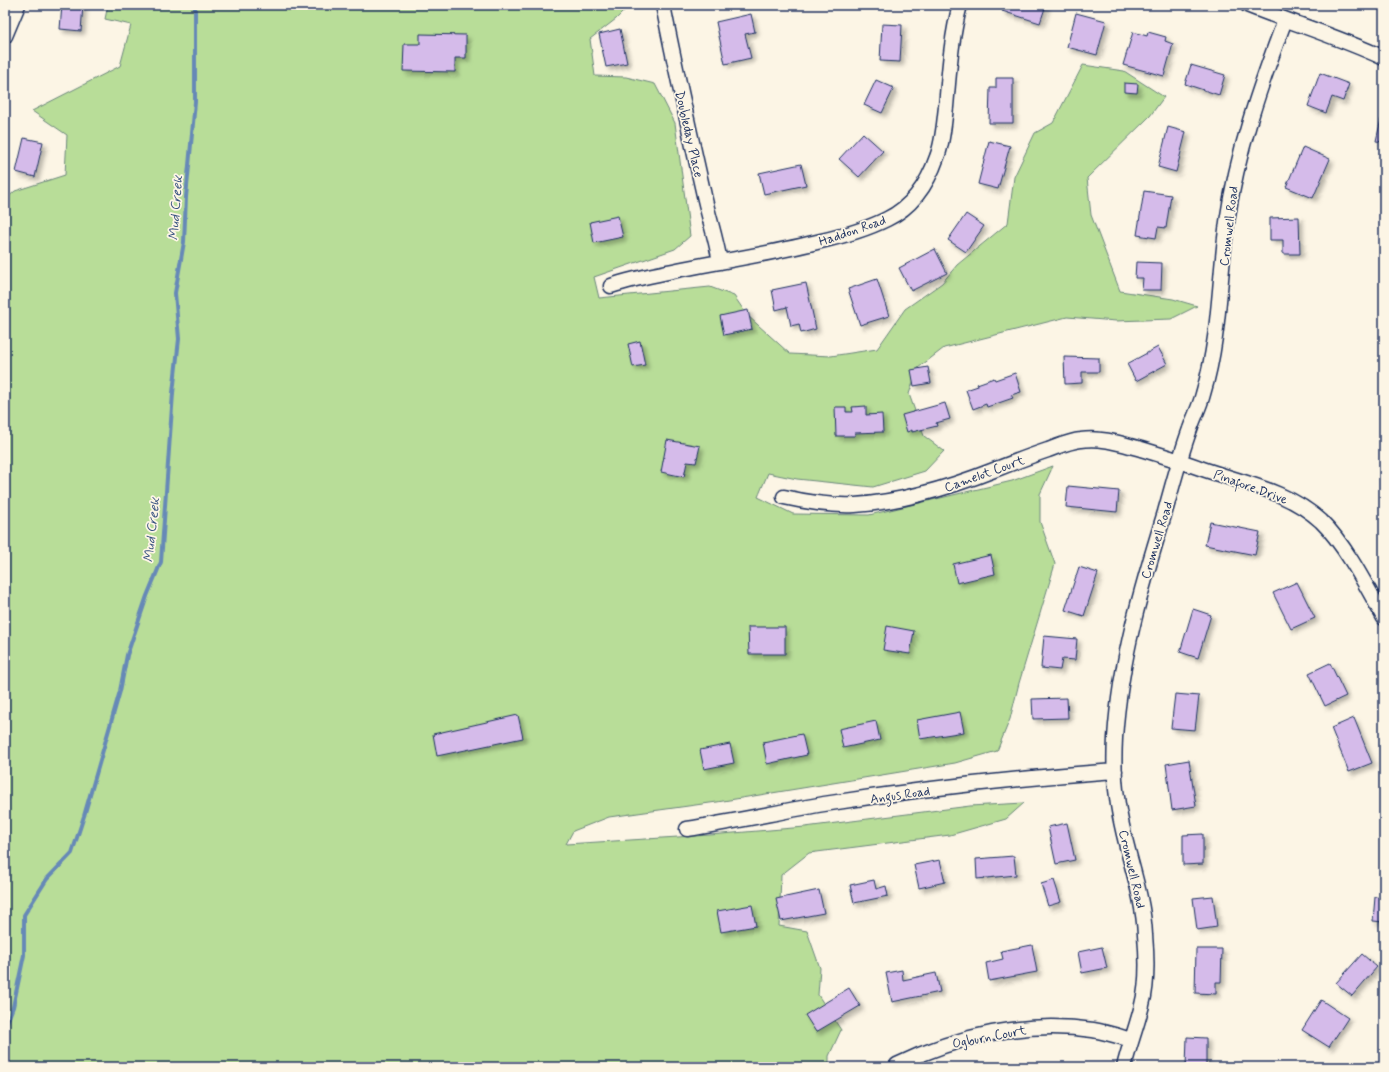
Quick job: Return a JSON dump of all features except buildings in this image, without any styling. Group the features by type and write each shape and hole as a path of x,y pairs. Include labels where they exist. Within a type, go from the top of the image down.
{"street":[{"path":"5,36 18,5"},
{"name":"Doubleday Place","path":"663,5 679,85 720,262"},
{"name":"Haddon Road","path":"611,286 649,276 793,248 858,230 887,219 913,199 929,178 938,156 960,5"},
{"path":"1247,5 1358,46 1384,58"},
{"name":"Cromwell Road","path":"1124,1067 1142,1005 1145,987 1145,932 1142,907 1117,798 1115,739 1124,661 1145,575 1190,428 1203,395 1210,366 1217,318 1227,225 1234,180 1260,87 1285,20"},
{"name":"Camelot Court","path":"784,497 825,503 847,504 879,502 941,489 973,479 1057,446 1080,440 1104,440 1180,460"},
{"name":"Pinafore Drive","path":"1180,460 1270,490 1300,505 1312,514 1322,522 1335,538 1356,569 1384,618"},
{"name":"Angus Road","path":"687,829 738,821 825,804 903,793 1024,779 1115,771"},
{"name":"Ogburn Court","path":"897,1065 923,1052 944,1045 1007,1030 1023,1028 1079,1028 1108,1033 1131,1040"}],"green space":[{"path":"108,5 630,5 616,19 590,39 595,76 626,77 655,84 675,123 690,236 675,249 594,277 599,298 710,287 734,296 747,315 790,354 831,356 877,349 905,309 942,283 957,265 1008,223 1014,177 1035,133 1053,123 1083,65 1124,71 1164,97 1150,116 1087,178 1091,215 1120,291 1173,299 1197,306 1171,319 1116,321 1067,317 944,348 918,368 909,394 924,436 944,451 925,471 873,487 797,479 768,473 758,497 793,514 869,515 1012,481 1053,466 1040,494 1040,522 1055,564 1019,683 1010,719 997,751 955,763 717,802 609,817 573,831 566,844 710,835 805,827 970,806 1024,803 1006,819 950,835 809,853 781,875 779,926 807,931 820,968 818,995 841,1030 829,1056 829,1067 5,1067 5,200 15,191 65,175 67,135 32,111 120,66 131,25 105,19"}],"waterway":[{"name":"Mud Creek","path":"5,1027 13,1007 24,955 24,915 47,879 72,853 120,691 127,655 147,596 161,562 173,393 179,339 175,293 184,242 186,197 195,102 195,5"}]}
